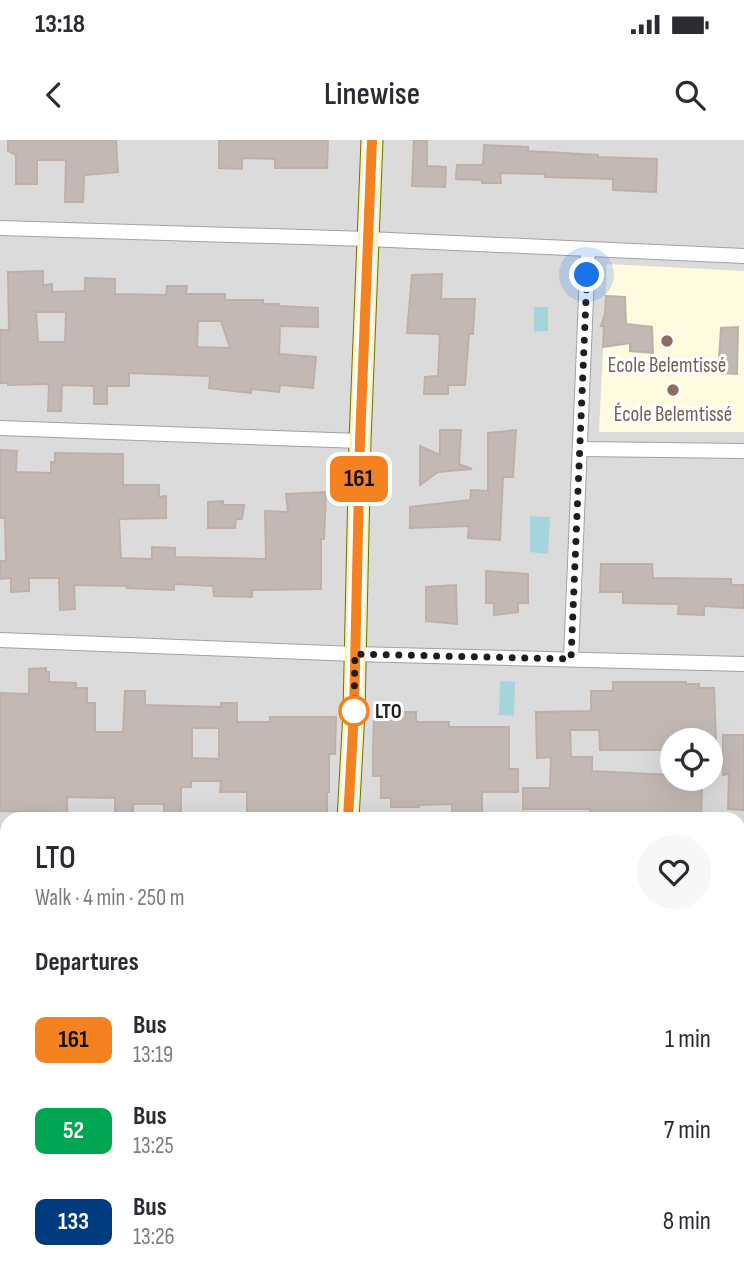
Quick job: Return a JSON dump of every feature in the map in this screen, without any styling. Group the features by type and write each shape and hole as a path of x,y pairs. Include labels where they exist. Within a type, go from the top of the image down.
{"street":[{"path":"348,812 372,140"},
{"path":"0,228 368,239 744,256"},
{"path":"571,659 588,250"},
{"path":"0,428 360,441"},
{"path":"580,449 744,451"},
{"path":"0,640 355,654 744,664"}],"shaded area":[{"path":"0,140 744,140 744,812 0,812"},
{"name":"École Belemtissé","path":"607,264 744,271 744,432 599,432"}],"water":[{"path":"534,307 548,307 548,331 534,332"},
{"path":"530,516 550,517 548,554 530,552"},
{"path":"500,681 515,682 514,716 499,715"}],"building":[{"path":"8,140 116,140 118,172 85,175 83,202 65,202 66,160 37,160 37,184 16,184 16,155 8,151"},
{"path":"219,140 328,140 327,168 275,168 275,159 242,158 242,169 219,168"},
{"path":"414,140 427,140 427,166 446,167 445,187 412,186"},
{"path":"484,145 528,147 528,151 598,157 657,159 656,192 613,190 613,179 545,177 545,174 500,173 501,183 456,179 457,165 483,165"},
{"path":"43,271 43,285 52,284 52,292 85,291 85,278 115,279 115,294 166,295 167,286 187,286 186,294 225,294 225,300 263,300 263,304 318,308 318,327 280,326 279,354 316,357 313,388 280,385 279,392 251,389 251,393 209,388 210,376 129,373 129,386 107,386 107,404 94,404 94,386 62,385 61,411 48,411 49,384 0,383 0,330 9,330 8,272","holes":["36,312 66,312 65,342 38,342","198,321 221,321 230,348 197,347"]},
{"path":"442,274 441,299 475,299 473,334 469,334 465,385 448,385 448,394 424,394 425,377 438,376 440,334 407,333 412,275"},
{"path":"606,296 625,297 626,324 652,327 653,353 630,351 630,343 603,347 604,326 601,326"},
{"path":"738,327 737,374 718,373 721,328"},
{"path":"440,430 461,430 459,464 472,469 438,472 420,485 420,446 440,455"},
{"path":"516,430 513,477 503,477 500,540 468,538 469,526 410,528 410,507 470,500 471,490 488,491 488,433"},
{"path":"0,450 17,451 16,472 51,473 51,462 55,462 55,453 123,454 123,485 159,485 159,497 166,496 166,518 119,519 121,558 152,559 152,547 175,548 175,557 266,559 265,511 288,512 286,494 326,492 324,539 321,539 321,589 252,590 252,597 214,596 213,586 174,584 174,590 74,585 75,609 60,610 59,578 29,578 29,591 11,592 11,578 0,579 0,561 6,561 5,518 0,518"},
{"path":"223,501 223,505 244,505 242,519 236,519 235,528 208,528 208,502"},
{"path":"601,564 652,564 653,578 731,579 731,585 744,585 744,608 704,606 704,615 678,614 679,604 623,603 623,592 600,592"},
{"path":"486,571 528,574 528,603 518,603 518,612 494,615 494,603 486,603"},
{"path":"456,585 457,624 426,621 426,587"},
{"path":"46,668 49,682 76,683 76,688 87,688 87,703 95,703 95,732 123,732 125,691 145,691 145,705 221,707 221,703 237,703 237,722 270,722 270,717 336,717 335,754 329,754 327,812 247,812 247,792 220,792 221,781 191,781 191,787 181,787 181,812 164,812 164,804 133,804 133,812 115,812 115,798 67,797 67,812 0,811 0,693 29,694 29,669","holes":["192,728 219,728 219,759 192,758"]},
{"path":"613,682 686,682 699,684 699,688 714,688 716,728 660,728 660,750 600,750 599,730 570,730 571,757 592,757 592,771 660,774 660,791 702,791 701,812 523,809 523,788 550,788 551,757 537,758 536,712 591,711 591,691 613,691"},
{"path":"392,712 416,712 416,722 449,722 449,727 509,727 509,769 518,769 518,792 482,792 482,812 452,812 452,804 391,807 391,798 381,798 381,776 373,776 374,720 386,720"},
{"path":"723,735 744,735 744,810 728,809 729,774 723,775"}],"bus line":[{"name":"161","path":"348,812 372,140"}],"place":[{"name":"Ecole Belemtissé","path":"667,341"},
{"name":"École Belemtissé","path":"673,390"},
{"name":"LTO","path":"354,711"}],"route":[{"path":"354,711 355,654 571,659 587,275"}]}
